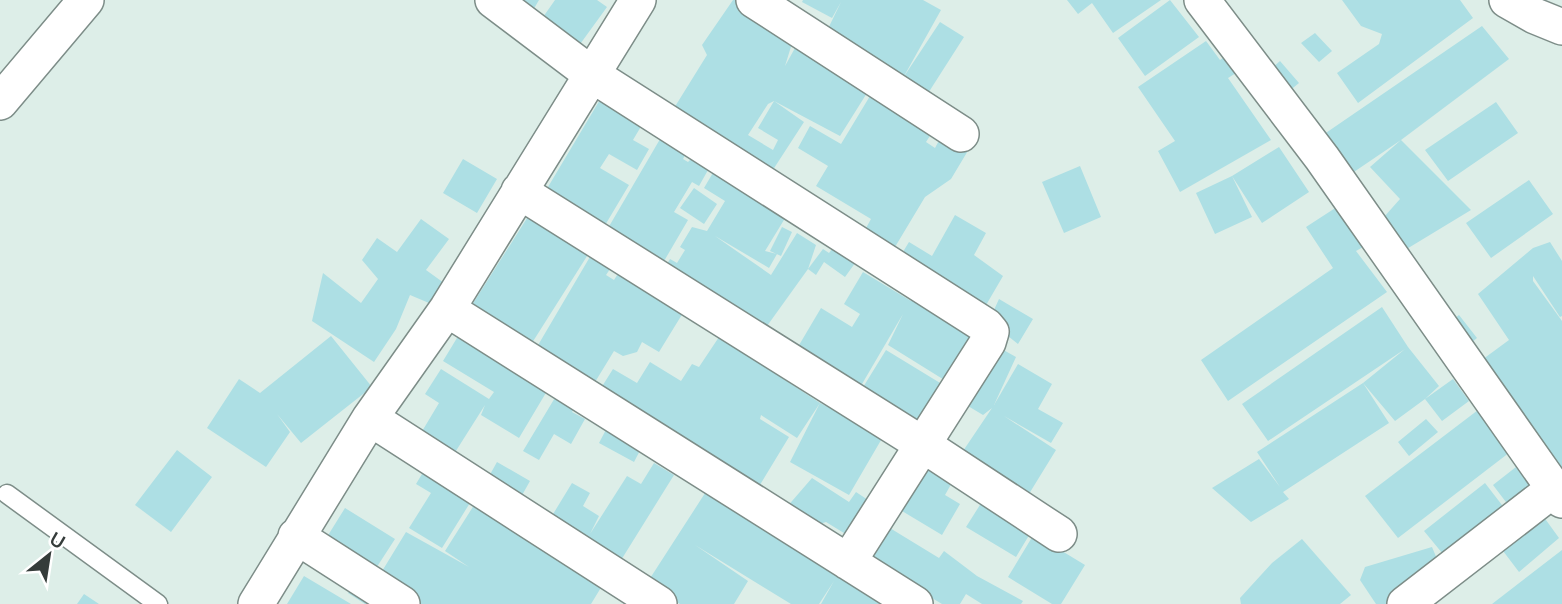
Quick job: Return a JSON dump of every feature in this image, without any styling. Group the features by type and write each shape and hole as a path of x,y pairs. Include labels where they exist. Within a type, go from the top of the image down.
{"street":[{"path":"0,102 86,0"},
{"path":"493,0 591,74 986,326 991,332 988,342 848,562"},
{"path":"256,604 370,418 447,309 638,0"},
{"path":"754,0 961,134"},
{"path":"1202,0 1322,158 1558,494 1405,604"},
{"path":"1507,0 1562,27"},
{"path":"519,191 922,444 1059,534"},
{"path":"447,309 915,604"},
{"path":"370,418 659,604"},
{"path":"296,536 402,604"}],"lane":[{"path":"7,494 158,604"}],"building":[{"path":"518,0 539,0 532,12"},
{"path":"555,0 597,0 607,7 578,47 541,20"},
{"path":"733,0 739,0 794,37 785,66 800,39 867,93 840,136 774,101 804,122 767,179 671,113 707,55 702,45","holes":["774,101 758,128 778,140 773,150 748,135 768,104"]},
{"path":"923,0 941,10 903,78 940,22 964,37 925,98 823,39 841,2 832,18 802,2"},
{"path":"1067,0 1161,0 1113,33 1092,3 1078,14"},
{"path":"1170,0 1199,37 1145,76 1118,38"},
{"path":"1342,0 1460,0 1473,18 1358,103 1337,73 1379,44 1382,34 1361,26"},
{"path":"1482,26 1509,59 1401,140 1345,178 1317,139"},
{"path":"1315,33 1332,51 1319,62 1301,43"},
{"path":"1206,41 1220,60 1233,51 1244,68 1228,78 1271,140 1180,192 1158,151 1175,141 1138,87"},
{"path":"1280,61 1299,83 1288,92 1271,69"},
{"path":"873,91 935,128 926,142 935,148 943,133 969,149 951,179 925,197 889,257 860,239 871,219 816,186 828,166 798,148 810,126 841,144"},
{"path":"604,93 646,118 633,140 649,149 637,170 609,154 600,168 629,185 601,232 542,197"},
{"path":"1496,102 1518,133 1448,181 1425,150"},
{"path":"663,134 688,149 683,159 688,162 696,154 712,163 699,186 692,182 674,212 688,220 660,268 604,235"},
{"path":"1401,140 1471,210 1405,250 1384,217 1400,199 1370,167"},
{"path":"1279,147 1309,192 1262,223 1232,176"},
{"path":"463,159 497,179 477,213 443,193"},
{"path":"1080,166 1101,217 1064,233 1042,182"},
{"path":"714,171 787,215 765,251 777,254 769,268 715,236 771,275 797,233 816,245 808,269 762,333 662,272 670,259 677,263 685,250 680,247 692,227 707,231 725,201 704,188"},
{"path":"1232,176 1252,217 1215,234 1196,193"},
{"path":"1529,180 1553,214 1491,258 1466,223"},
{"path":"694,188 717,204 704,224 680,208"},
{"path":"1343,203 1370,243 1356,251 1387,292 1228,401 1201,360 1333,268 1306,227"},
{"path":"529,215 589,253 525,354 465,316"},
{"path":"955,215 986,233 974,255 1003,276 982,312 898,260 909,242 932,256"},
{"path":"421,219 449,239 426,270 444,283 429,303 410,295 396,329 374,362 312,321 323,273 361,303 378,279 362,260 377,238 397,252"},
{"path":"782,227 792,232 781,256 770,251"},
{"path":"1550,242 1562,261 1562,316 1560,317 1533,276 1533,281 1562,321 1562,476 1475,365 1509,340 1478,294 1533,248"},
{"path":"823,249 829,253 832,249 841,255 843,249 858,259 845,277 824,262 816,275 808,269"},
{"path":"594,250 614,263 606,275 614,280 621,269 686,308 659,352 642,342 637,352 623,356 614,351 592,387 534,352"},
{"path":"863,272 911,301 918,295 985,336 954,386 888,345 903,314 855,396 792,357 821,308 852,327 860,314 844,304"},
{"path":"999,299 1033,319 1018,344 989,321"},
{"path":"1382,307 1408,347 1439,386 1395,421 1363,383 1405,349 1268,441 1242,404"},
{"path":"1459,315 1477,338 1467,346 1449,323"},
{"path":"460,333 550,386 519,438 481,415 485,405 454,454 421,433 439,403 425,394 441,369 489,399 494,392 443,361"},
{"path":"331,336 372,387 301,443 277,414 290,432 266,467 207,428 239,379 260,393"},
{"path":"719,337 820,403 797,438 761,415 760,419 789,437 755,493 596,396 613,369 637,383 650,362 681,381 692,364 699,367"},
{"path":"991,343 1016,357 994,405 1018,364 1052,384 1038,409 1063,423 1051,443 1004,416 1056,450 1024,502 985,477 991,468 963,451 992,408 983,415 958,400"},
{"path":"886,350 950,389 921,436 857,397"},
{"path":"1453,379 1469,401 1442,421 1425,399"},
{"path":"1363,383 1389,423 1283,492 1289,499 1251,522 1212,488 1259,459 1280,487 1257,452"},
{"path":"559,391 578,402 572,412 585,419 571,444 554,434 539,460 523,451"},
{"path":"820,403 884,435 849,495 790,462"},
{"path":"1482,407 1514,449 1398,538 1365,496"},
{"path":"1426,419 1438,432 1409,456 1398,442"},
{"path":"610,422 645,441 634,462 599,443"},
{"path":"177,450 212,477 171,532 135,505"},
{"path":"919,459 954,479 945,495 960,504 942,535 892,505"},
{"path":"497,462 530,481 516,506 483,487"},
{"path":"654,463 674,475 618,565 547,524 572,483 590,493 583,506 599,516 590,534 627,476 641,484"},
{"path":"1516,467 1535,493 1512,510 1493,485"},
{"path":"425,469 473,498 442,548 409,528 431,493 416,484"},
{"path":"812,478 849,502 856,492 877,506 857,541 826,522 813,526 786,508"},
{"path":"1485,483 1512,518 1452,565 1424,531"},
{"path":"709,487 901,604 821,604 834,581 819,604 791,604 695,545 748,581 734,604 680,604 647,583"},
{"path":"985,497 1034,527 1016,557 966,527"},
{"path":"476,502 605,581 591,604 415,604 376,581 406,532 469,567 445,551"},
{"path":"345,508 395,539 371,576 322,545"},
{"path":"1538,509 1559,538 1519,572 1497,543"},
{"path":"880,522 939,558 944,551 977,576 1023,601 1021,604 982,604 966,594 960,604 942,604 860,555"},
{"path":"1034,534 1085,565 1061,604 1052,604 1008,577"},
{"path":"1302,539 1351,595 1340,604 1241,604 1240,598 1272,563"},
{"path":"1432,547 1442,571 1416,574 1400,586 1406,600 1401,604 1376,604 1360,580 1365,567"},
{"path":"1562,550 1562,604 1492,604"},
{"path":"304,576 351,604 287,604"},
{"path":"352,587 393,604 365,604 348,593"},
{"path":"84,594 99,604 77,604"}]}
